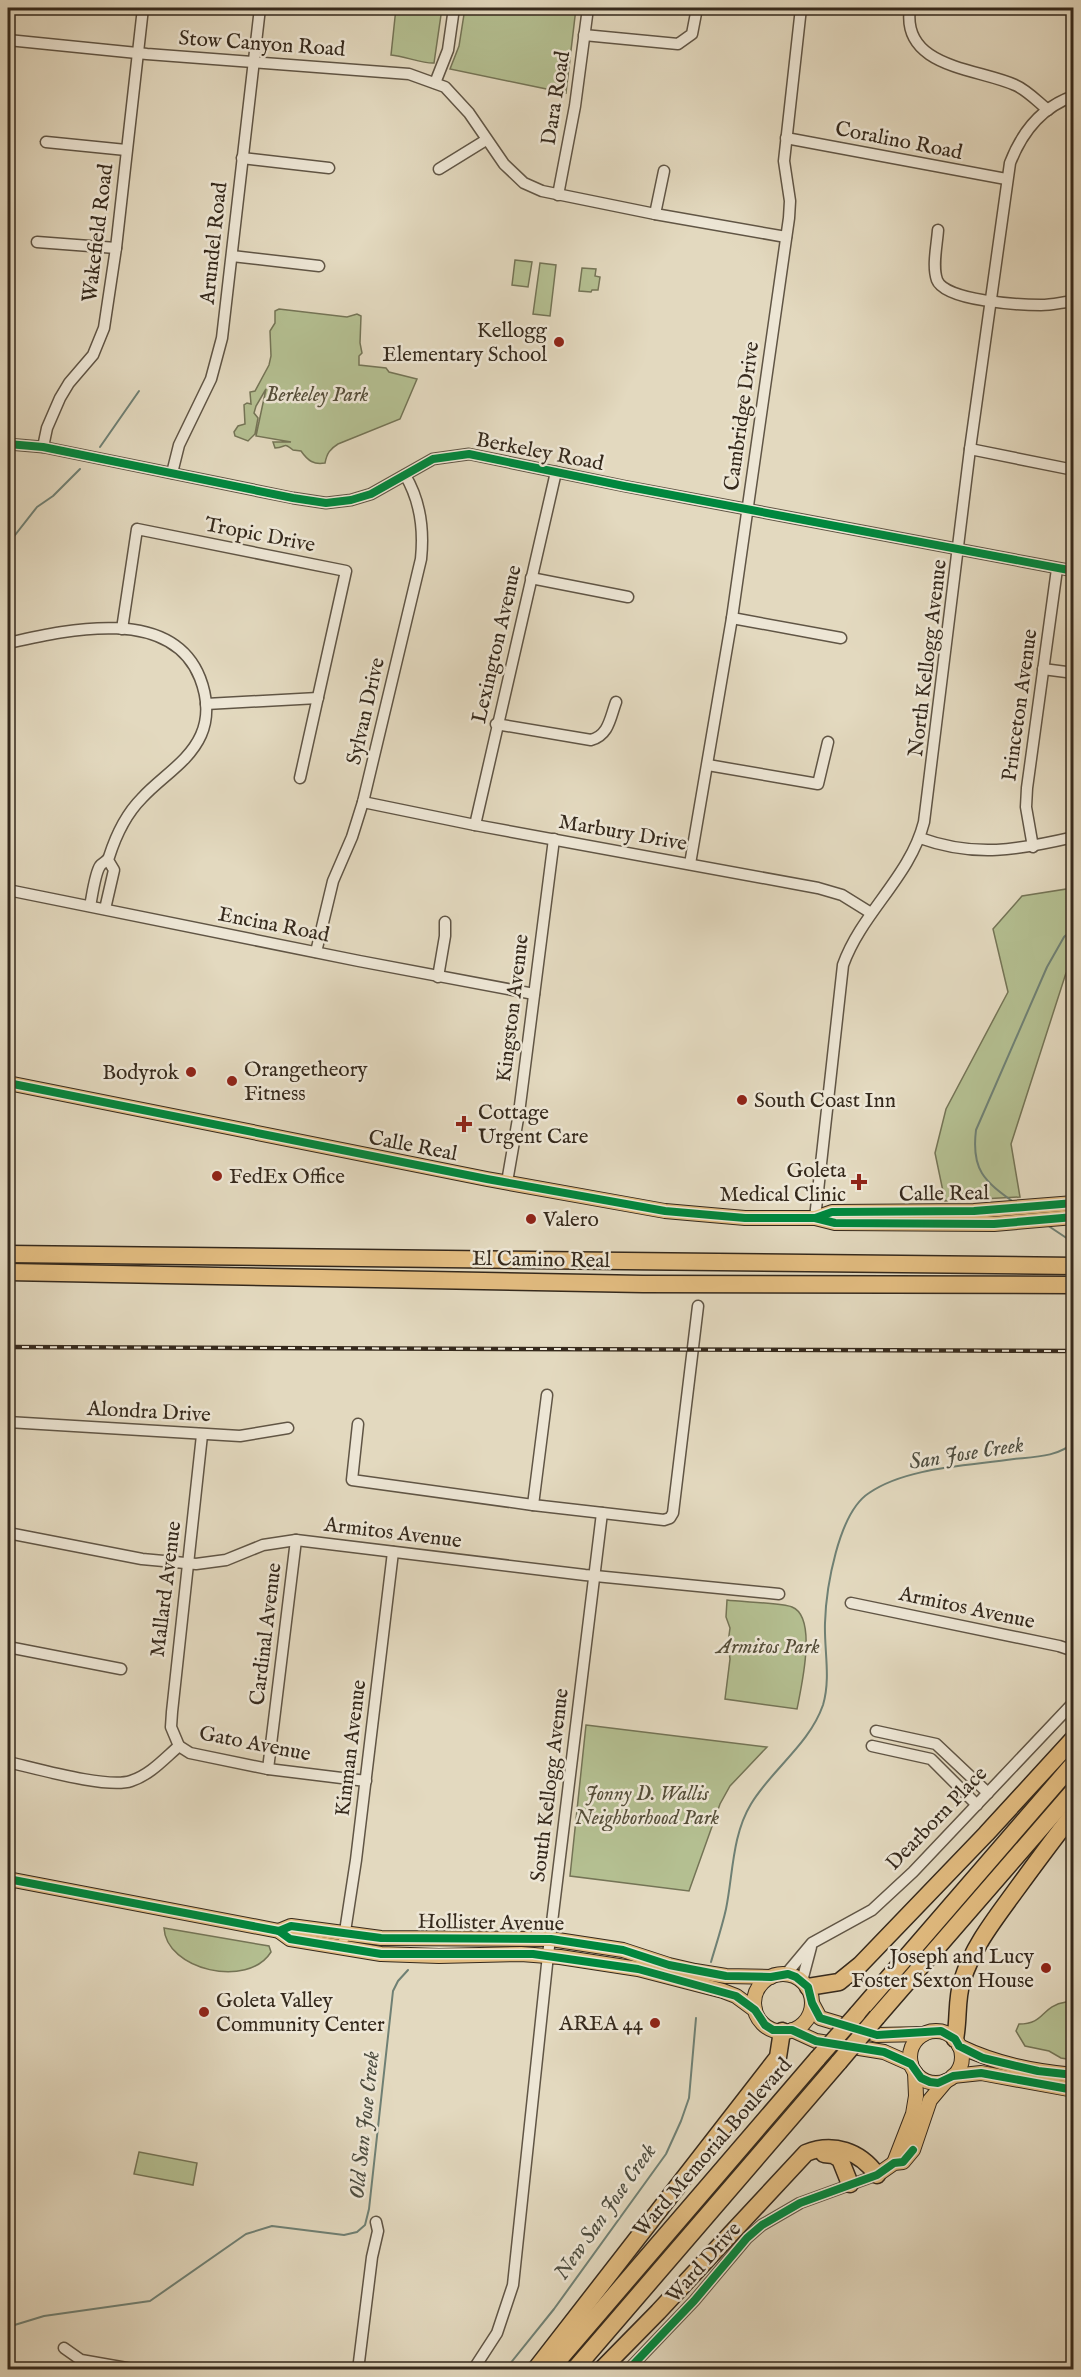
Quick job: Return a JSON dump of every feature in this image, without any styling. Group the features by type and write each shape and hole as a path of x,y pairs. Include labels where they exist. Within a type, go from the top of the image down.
{"highway":[{"name":"El Camino Real","path":"8,1254 1071,1266"},
{"name":"El Camino Real","path":"8,1272 643,1284 1074,1286"},
{"path":"807,1991 839,1982 860,1965 986,1834 1074,1738"},
{"name":"Ward Memorial Boulevard","path":"550,2370 1074,1763"},
{"name":"Ward Memorial Boulevard","path":"574,2370 1074,1790"},
{"path":"957,2043 959,2018 957,2003 962,1981 974,1952 990,1924 1074,1813"},
{"path":"535,2370 778,2057 787,2031"},
{"path":"601,2370 806,2153 838,2148 859,2157 877,2175"},
{"path":"802,2158 826,2154 840,2159 850,2184"}],"main road":[{"name":"Calle Real","path":"8,1083 665,1211 745,1218 815,1218 835,1223 1015,1222 1072,1217"},
{"name":"Calle Real","path":"815,1218 832,1212 999,1210 1074,1203"},
{"name":"Hollister Avenue","path":"9,1879 279,1931 290,1939 344,1941 551,1939 623,1950 736,1996 755,2010"},
{"name":"Hollister Avenue","path":"344,1941 381,1954 407,1956 548,1955 694,1977 771,1977"},
{"path":"1074,2075 1038,2071 996,2062 957,2043 940,2031 924,2034 878,2035 820,2018 807,1991 786,1974 771,1977 763,1982 754,2000 755,2010 765,2025 816,2041 884,2052 913,2068 930,2082 981,2073 1074,2090"},
{"path":"787,2031 806,2020 807,1991"},
{"path":"894,2163 914,2114 916,2096 912,2047 924,2034"},
{"path":"949,2078 961,2062 957,2043"},
{"name":"Ward Drive","path":"877,2175 894,2163 903,2162 913,2150 930,2100 949,2078"}],"street":[{"name":"Wakefield Road","path":"43,447 47,428 60,398 69,383 93,355 100,341 107,314 143,8"},
{"name":"Arundel Road","path":"172,473 184,432 211,379 222,338 260,8"},
{"path":"435,83 448,50 454,8"},
{"name":"Dara Road","path":"558,195 575,106 588,8"},
{"path":"584,35 674,45 687,39 694,29 697,8"},
{"name":"Cambridge Drive","path":"690,864 732,618 786,237 790,201 784,161 801,8"},
{"path":"910,8 910,28 917,42 938,61 1018,86 1048,110"},
{"path":"687,39 692,51"},
{"name":"Stow Canyon Road","path":"8,40 395,72 422,77 445,87 460,101 497,156 524,183 558,195 786,237"},
{"name":"North Kellogg Avenue","path":"815,1218 842,973 853,941 908,864 920,838 924,822 1006,179 1015,148 1024,132 1048,110 1074,96"},
{"name":"Coralino Road","path":"786,138 1006,179"},
{"path":"439,169 486,140"},
{"path":"45,142 126,150"},
{"path":"242,158 329,168"},
{"path":"655,214 664,171"},
{"path":"938,230 935,268 937,281 950,292 990,300 1044,305 1074,301"},
{"path":"37,242 116,248"},
{"path":"232,255 319,266"},
{"name":"Berkeley Road","path":"8,444 43,447 326,503 351,500 371,494 433,459 469,454 748,510 1074,571"},
{"path":"970,449 1074,470"},
{"name":"Lexington Avenue","path":"475,825 496,724 556,472"},
{"name":"Sylvan Drive","path":"316,952 333,881 352,837 363,802 421,559 422,536 417,502 405,475"},
{"name":"Tropic Drive","path":"122,629 137,529 346,571 300,778"},
{"name":"Princeton Avenue","path":"1033,847 1026,807 1027,788 1058,569"},
{"path":"531,578 628,597"},
{"path":"732,618 841,638"},
{"path":"8,643 82,630 122,629 160,635 187,655 203,686 206,704 205,723 195,745 183,760 141,798 119,830 108,860 99,867 90,906"},
{"path":"1043,669 1074,673"},
{"path":"206,704 318,699"},
{"path":"496,724 591,740 599,738 606,732 616,702"},
{"path":"708,765 818,784 828,741"},
{"name":"Marbury Drive","path":"363,802 831,891 854,901 872,913"},
{"path":"920,838 942,846 992,852 1033,847 1074,837"},
{"name":"Kingston Avenue","path":"507,1182 519,1113 554,839"},
{"path":"105,909 114,870 108,860"},
{"name":"Encina Road","path":"8,890 438,977 534,994"},
{"path":"438,977 445,922"},
{"path":"358,1424 352,1480 533,1505 664,1520 670,1518 673,1513 698,1306"},
{"path":"533,1505 546,1395"},
{"name":"Alondra Drive","path":"8,1422 240,1436 288,1428"},
{"name":"Mallard Avenue","path":"179,1746 171,1727 172,1712 202,1435"},
{"name":"South Kellogg Avenue","path":"473,2370 497,2333 513,2285 548,1955 602,1513"},
{"name":"Armitos Avenue","path":"8,1533 142,1559 188,1564 211,1564 263,1545 296,1540 594,1576 779,1594"},
{"name":"Cardinal Avenue","path":"268,1769 296,1540"},
{"name":"Kinman Avenue","path":"344,1941 366,1781 393,1552"},
{"name":"Armitos Avenue","path":"851,1603 1074,1651"},
{"path":"8,1647 121,1669"},
{"name":"Dearborn Place","path":"786,1974 812,1943 872,1910 913,1872 1074,1702"},
{"path":"876,1731 936,1744 988,1793"},
{"name":"Gato Avenue","path":"8,1762 102,1782 128,1783 163,1761 179,1746 190,1753 268,1769 366,1781"},
{"path":"872,1746 931,1759 977,1805"},
{"path":"8,1894 9,1879"},
{"path":"807,1991 812,1943"},
{"name":"Ward Drive","path":"628,2370 694,2301 747,2238 762,2225 800,2203 877,2175"},
{"path":"358,2370 372,2257 378,2231 376,2222"},
{"path":"64,2348 81,2360 138,2370"}],"green space":[{"path":"396,8 442,8 434,63 391,55"},
{"path":"465,8 576,8 566,93 450,69 459,46"},
{"path":"515,260 532,262 528,287 512,285"},
{"path":"540,263 556,265 550,316 533,314"},
{"path":"582,268 596,269 595,276 600,277 598,290 579,291"},
{"name":"Berkeley Park","path":"279,309 347,317 357,314 361,316 362,353 359,356 359,365 386,368 389,372 417,379 400,419 338,444 329,452 325,463 314,463 301,451 286,446 275,448 273,442 291,442 256,436 266,389 254,413 258,418 255,434 248,441 235,436 234,432 238,426 245,424 244,405 251,404 250,392 255,391 269,365 270,331 275,323 275,311"},
{"path":"1073,888 1073,970 1066,973 1011,1144 1020,1197 945,1201 935,1153 946,1109 1008,992 993,929 1022,896"},
{"name":"Armitos Park","path":"727,1600 787,1606 800,1613 804,1624 806,1654 797,1709 725,1699 730,1659 728,1643 730,1628 726,1617"},
{"name":"Jonny D. Wallis Neighborhood Park","path":"586,1725 767,1747 730,1786 720,1804 689,1891 570,1876"},
{"path":"164,1928 269,1946 271,1952 260,1963 245,1970 228,1972 210,1970 178,1955 168,1943"},
{"path":"1066,2002 1073,2007 1073,2060 1061,2058 1049,2051 1025,2046 1016,2031 1019,2024 1034,2021 1051,2007"},
{"path":"139,2152 197,2163 193,2185 134,2174"}],"waterway":[{"path":"100,447 139,391"},
{"path":"8,544 37,507 53,496 80,469"},
{"name":"San Jose Creek","path":"1015,1203 995,1188 982,1173 976,1155 976,1130 1047,967 1064,937 1074,928"},
{"name":"San Jose Creek","path":"1047,1225 1074,1243"},
{"name":"San Jose Creek","path":"711,1962 726,1909 734,1855 745,1816 769,1779 800,1745 823,1705 827,1674 825,1623 831,1572 842,1534 858,1503 884,1484 901,1478 939,1469 1046,1455 1061,1451 1074,1442"},
{"name":"Old San Jose Creek","path":"8,2327 44,2316 150,2301 246,2234 272,2226 344,2235 357,2232 365,2225 369,2209 393,1991 408,1970"},
{"name":"New San Jose Creek","path":"505,2370 554,2309 666,2154 689,2098 696,2018"}],"railway":[{"path":"8,1347 1074,1351"}],"cycle path":[{"path":"8,444 43,447 326,503 351,500 371,494 433,459 469,454 624,486 1074,571"},
{"path":"8,1083 487,1179 665,1211 745,1218 815,1218 835,1223 994,1224 1074,1217"},
{"path":"815,1218 832,1212 974,1211 1074,1203"},
{"path":"8,1879 279,1931 290,1939 381,1954 533,1954 638,1969 736,1996 755,2010 765,2025 773,2030 792,2030 816,2041 884,2052 911,2064 921,2078 930,2082 938,2083 953,2076 981,2073 1074,2090"},
{"path":"279,1931 291,1926 381,1938 551,1939 623,1950 669,1965 726,1976 771,1977 788,1974 796,1977 808,1987 812,2003 820,2018 877,2035 941,2031 955,2039 959,2046 983,2058 1038,2071 1074,2075"},
{"path":"628,2370 694,2301 747,2238 762,2225 800,2203 877,2175 894,2163 903,2162 913,2150"}],"place":[{"name":"Kellogg Elementary School","path":"559,342"},
{"name":"Bodyrok","path":"191,1072"},
{"name":"Orangetheory Fitness","path":"232,1081"},
{"name":"South Coast Inn","path":"742,1100"},
{"name":"Cottage Urgent Care","path":"464,1124"},
{"name":"FedEx Office","path":"217,1176"},
{"name":"Goleta Medical Clinic","path":"859,1182"},
{"name":"Valero","path":"531,1219"},
{"name":"Joseph and Lucy Foster Sexton House","path":"1046,1968"},
{"name":"Goleta Valley Community Center","path":"204,2012"},
{"name":"AREA 44","path":"655,2023"}]}
